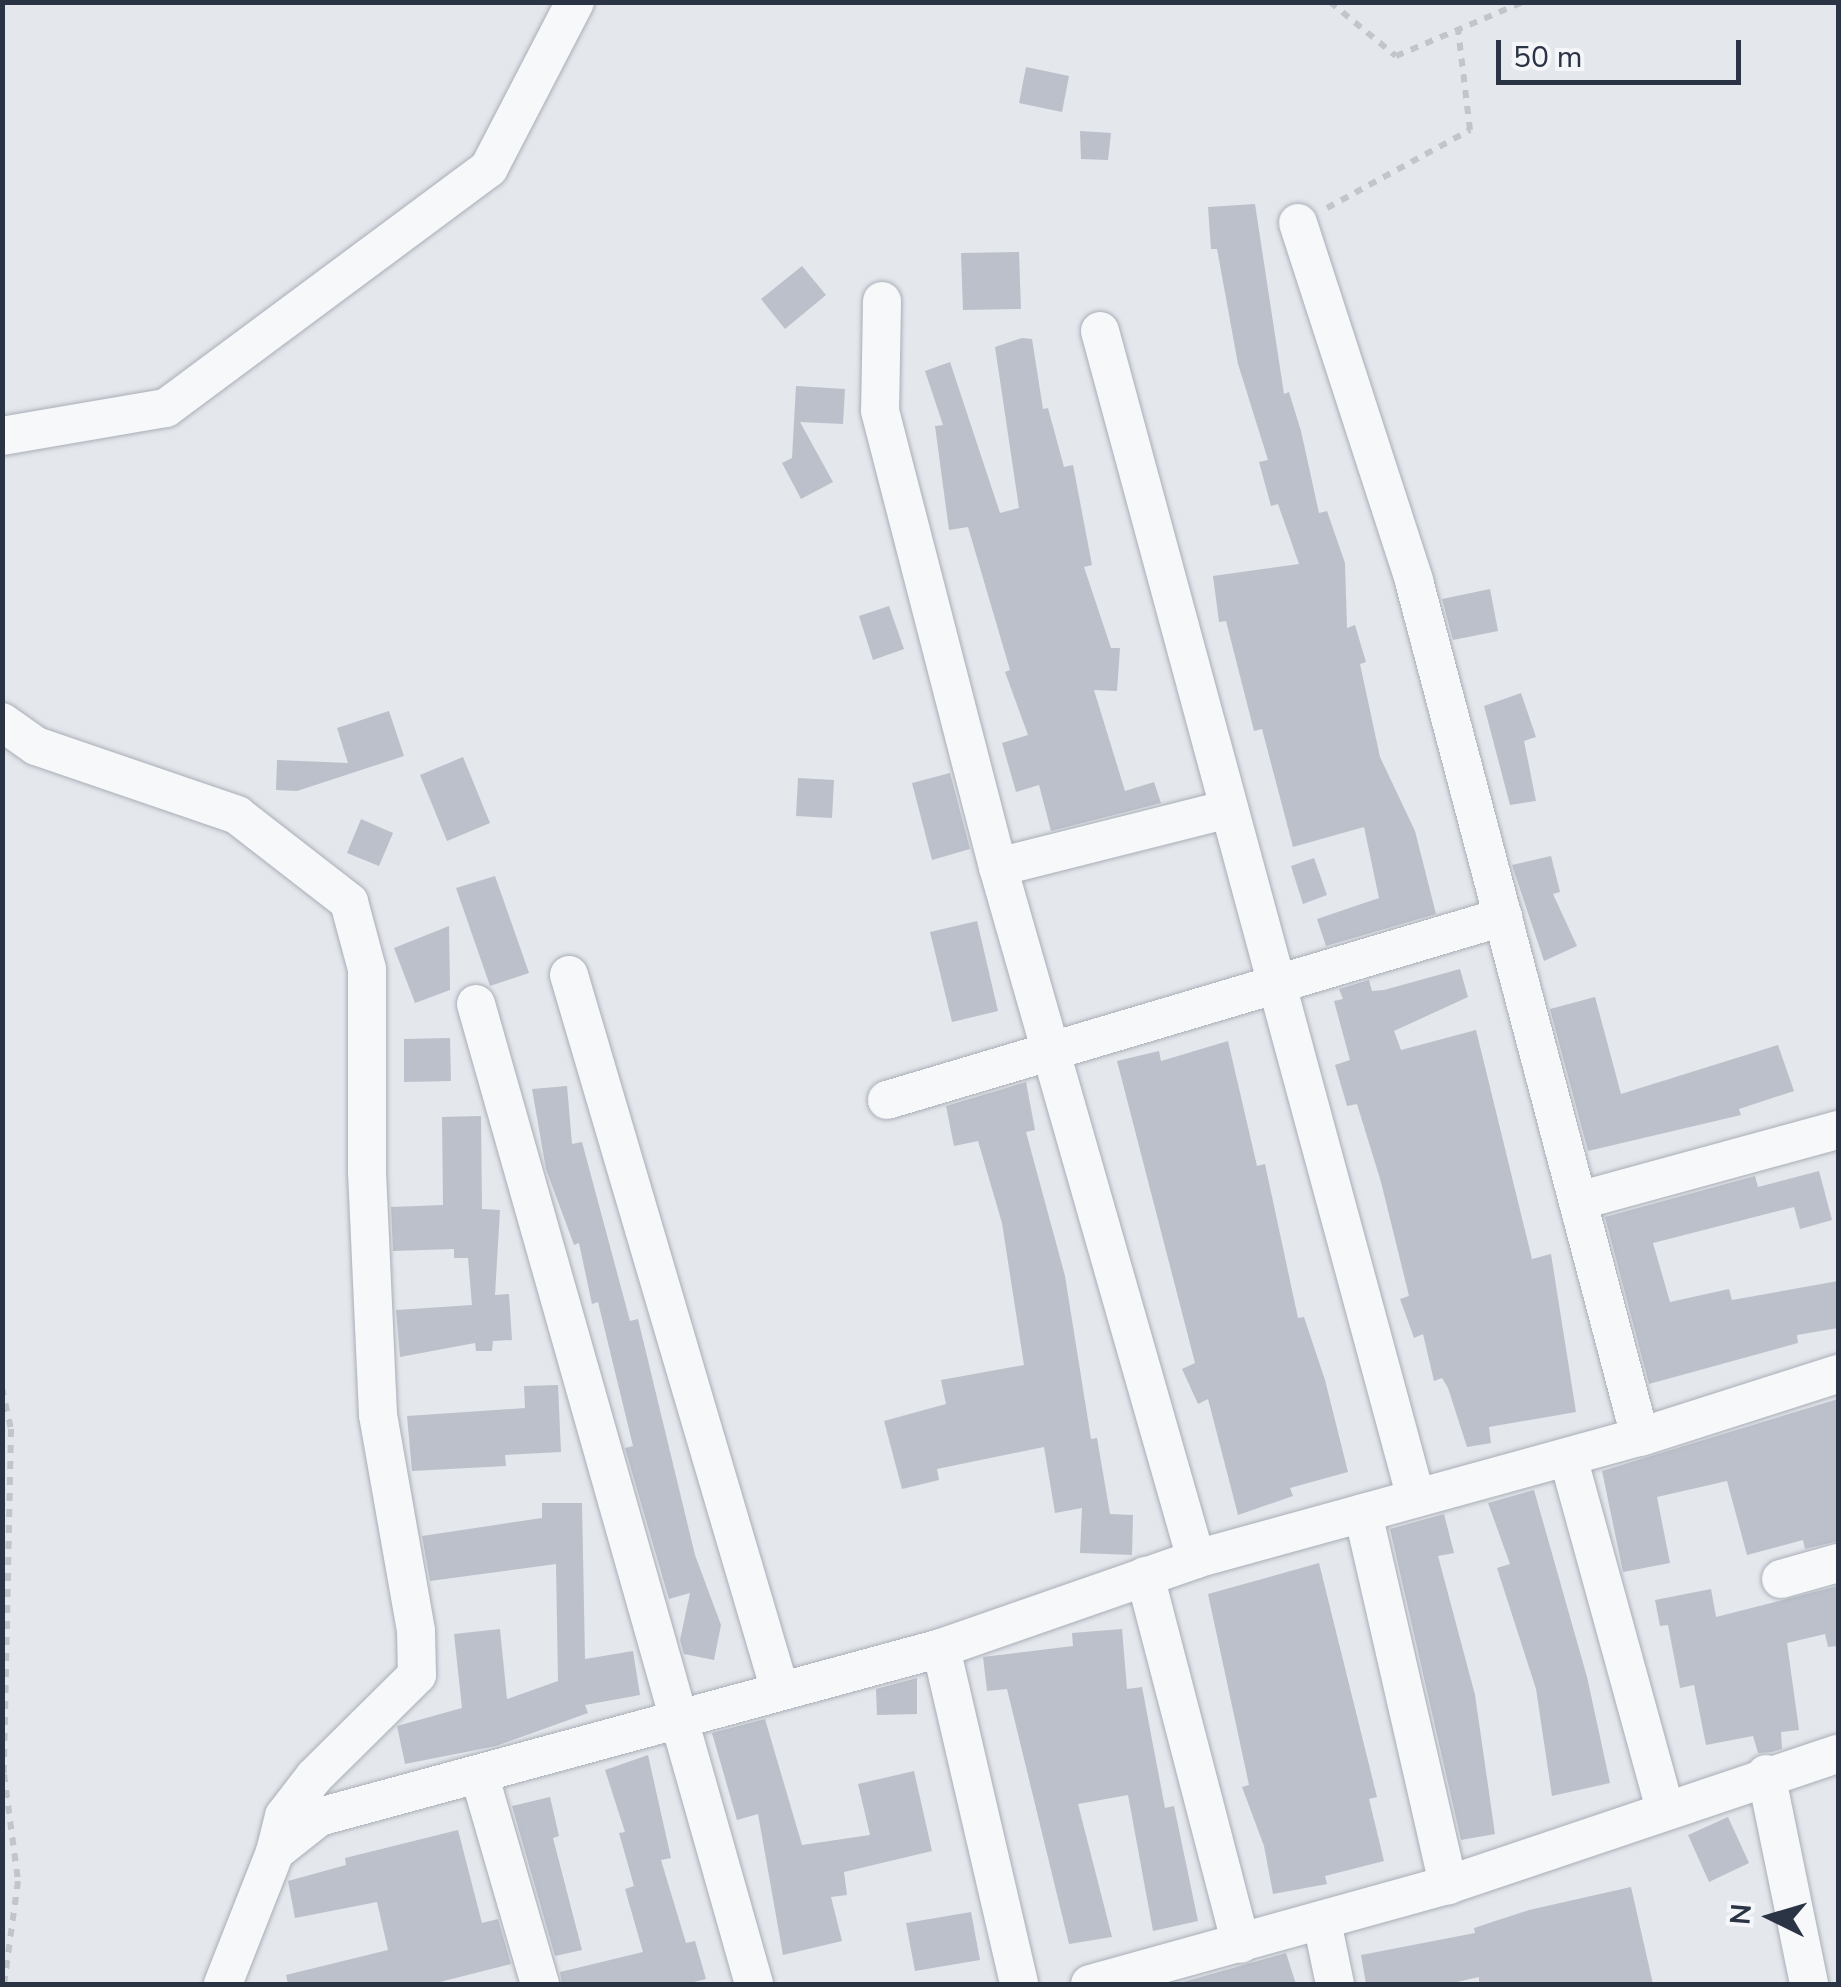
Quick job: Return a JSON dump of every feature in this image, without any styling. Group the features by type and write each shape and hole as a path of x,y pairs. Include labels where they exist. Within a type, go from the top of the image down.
{"street":[{"path":"2,436 166,408 489,168 575,2"},
{"path":"1298,223 1414,581 1640,1437"},
{"path":"882,300 880,411 998,867 1196,1560"},
{"path":"1100,331 1416,1498"},
{"path":"2,722 36,746 237,815 349,902 367,969 366,1172 378,1415 416,1631 416,1675 314,1777 284,1816 275,1852 243,1919 223,1984"},
{"path":"998,867 1230,809"},
{"path":"887,1100 1278,988 1503,917"},
{"path":"569,976 779,1688"},
{"path":"476,1004 754,1984"},
{"path":"1578,1201 1838,1130"},
{"path":"275,1852 320,1817 678,1720 779,1688 941,1648 1196,1560 1640,1437 1838,1374"},
{"path":"1568,1457 1665,1808"},
{"path":"1364,1513 1448,1885"},
{"path":"1782,1579 1838,1563"},
{"path":"1146,1576 1241,1944"},
{"path":"941,1648 1019,1984"},
{"path":"1090,1984 1448,1885 1766,1774 1838,1754"},
{"path":"479,1774 540,1984"},
{"path":"1766,1774 1809,1984"},
{"path":"1322,1922 1335,1984"}],"path":[{"path":"1330,2 1396,56 1523,2"},
{"path":"1298,223 1470,130 1458,30"},
{"path":"2,1388 12,1429 4,1774 18,1881 4,1984"}],"building":[{"path":"1026,67 1069,76 1062,112 1019,103"},
{"path":"1080,131 1111,133 1108,160 1081,159"},
{"path":"1255,204 1284,394 1289,392 1301,431 1319,513 1327,511 1345,563 1347,628 1355,625 1366,662 1360,664 1380,757 1415,831 1436,914 1326,946 1317,919 1379,898 1364,827 1293,847 1262,729 1254,731 1226,621 1219,622 1213,576 1299,564 1278,504 1271,506 1259,462 1268,460 1238,364 1217,249 1211,249 1208,207"},
{"path":"1019,252 1021,309 963,310 961,253"},
{"path":"802,266 826,295 785,329 761,299"},
{"path":"1022,338 1032,339 1043,409 1048,408 1064,467 1073,465 1092,565 1084,567 1111,648 1120,648 1117,691 1094,690 1125,791 1154,782 1161,803 1051,831 1039,785 1016,792 1002,743 1028,735 1005,672 1010,670 968,527 949,530 935,426 943,425 925,371 950,362 1000,513 1019,508 995,347"},
{"path":"796,386 845,389 843,424 800,422 833,482 801,499 782,463 792,458"},
{"path":"1490,589 1498,631 1453,640 1442,599"},
{"path":"889,606 904,649 873,660 859,616"},
{"path":"1521,693 1536,737 1524,741 1536,801 1510,805 1484,706"},
{"path":"389,711 404,756 297,791 276,790 277,760 348,763 337,728"},
{"path":"463,757 490,823 447,841 420,775"},
{"path":"950,773 970,849 932,860 912,783"},
{"path":"798,778 834,780 832,818 796,816"},
{"path":"361,819 393,833 379,866 347,853"},
{"path":"1551,856 1560,892 1553,894 1577,946 1544,961 1512,865"},
{"path":"1314,858 1327,895 1303,904 1291,866"},
{"path":"495,876 529,973 490,986 456,888"},
{"path":"977,921 998,1011 952,1022 930,932"},
{"path":"449,926 450,990 415,1003 394,948"},
{"path":"1460,969 1468,997 1394,1031 1401,1050 1476,1030 1532,1259 1551,1254 1576,1412 1489,1427 1491,1443 1467,1447 1448,1388 1442,1378 1434,1381 1423,1334 1414,1338 1400,1299 1409,1296 1381,1182 1357,1104 1347,1106 1335,1065 1350,1060 1334,1001 1343,999 1339,989 1369,980 1372,991 1384,990"},
{"path":"1595,997 1621,1094 1778,1045 1794,1091 1739,1109 1741,1115 1588,1151 1550,1009"},
{"path":"450,1038 451,1081 404,1082 404,1039"},
{"path":"1228,1041 1257,1166 1265,1164 1298,1318 1304,1317 1325,1380 1348,1472 1290,1488 1293,1496 1238,1515 1208,1399 1198,1404 1182,1369 1195,1363 1117,1061 1159,1051 1161,1061"},
{"path":"1026,1082 1035,1130 1026,1132 1065,1276 1091,1439 1097,1438 1110,1514 1133,1515 1132,1555 1080,1553 1082,1508 1055,1513 1044,1447 937,1469 939,1480 902,1489 884,1421 946,1404 941,1380 1024,1365 1002,1223 978,1141 954,1146 946,1106"},
{"path":"567,1086 572,1144 582,1142 630,1321 638,1319 695,1555 721,1625 714,1660 684,1654 680,1640 690,1593 669,1599 625,1448 633,1446 598,1302 592,1304 579,1243 574,1245 546,1169 532,1089"},
{"path":"481,1116 482,1209 500,1210 495,1295 509,1294 512,1340 493,1341 492,1351 476,1351 475,1343 400,1357 396,1310 472,1305 468,1258 454,1258 454,1249 393,1251 391,1207 443,1205 442,1117"},
{"path":"1819,1171 1832,1220 1800,1229 1794,1207 1653,1243 1670,1302 1729,1289 1732,1300 1838,1281 1838,1328 1797,1335 1798,1343 1649,1384 1605,1217 1755,1176 1758,1187"},
{"path":"558,1385 561,1452 505,1455 506,1466 412,1471 407,1416 525,1408 524,1386"},
{"path":"1838,1399 1838,1541 1805,1549 1803,1540 1747,1555 1727,1481 1657,1497 1670,1563 1623,1572 1602,1471"},
{"path":"1534,1490 1587,1677 1610,1783 1552,1796 1536,1689 1497,1568 1510,1564 1488,1503"},
{"path":"542,1503 582,1503 585,1659 633,1651 640,1695 585,1705 588,1713 496,1746 405,1764 397,1726 462,1708 454,1634 500,1629 507,1699 558,1681 556,1564 430,1581 422,1536 542,1518"},
{"path":"1444,1514 1454,1553 1438,1556 1475,1695 1495,1834 1461,1840 1390,1529"},
{"path":"1319,1563 1377,1797 1369,1799 1384,1861 1325,1876 1327,1884 1273,1894 1264,1846 1242,1787 1249,1785 1208,1594"},
{"path":"1838,1586 1838,1646 1828,1647 1825,1634 1787,1643 1799,1730 1781,1732 1782,1749 1772,1752 1758,1753 1753,1736 1706,1745 1694,1685 1680,1688 1668,1625 1660,1626 1655,1600 1711,1589 1716,1617"},
{"path":"1122,1629 1127,1689 1142,1687 1165,1808 1174,1806 1198,1921 1153,1931 1128,1795 1078,1804 1112,1937 1069,1944 1007,1689 987,1691 983,1657 1073,1646 1072,1633"},
{"path":"917,1678 917,1714 877,1715 876,1689"},
{"path":"765,1719 802,1845 870,1835 858,1784 914,1771 932,1851 844,1872 847,1895 831,1897 842,1941 783,1955 758,1814 737,1820 712,1733"},
{"path":"648,1755 671,1858 661,1860 686,1943 695,1941 706,1979 686,1984 562,1984 560,1972 643,1952 625,1889 634,1886 619,1833 625,1832 605,1770"},
{"path":"550,1797 559,1836 553,1838 582,1950 555,1956 512,1806"},
{"path":"1728,1817 1749,1863 1709,1882 1688,1835"},
{"path":"458,1830 482,1923 498,1919 511,1964 432,1984 288,1984 286,1975 388,1950 377,1902 295,1918 288,1881 346,1865 345,1858"},
{"path":"1631,1887 1653,1984 1479,1984 1479,1977 1448,1984 1366,1984 1361,1955 1475,1933 1474,1928 1529,1910"},
{"path":"971,1912 980,1960 915,1971 906,1923"},
{"path":"1286,1953 1296,1984 1183,1984 1183,1982"}]}
